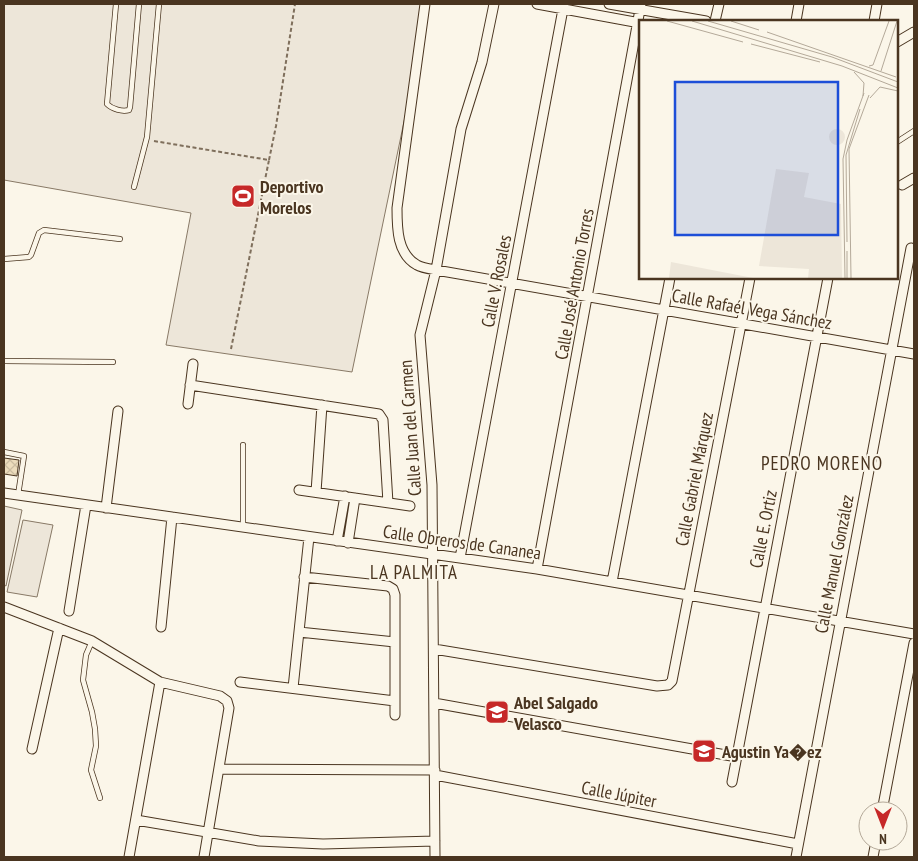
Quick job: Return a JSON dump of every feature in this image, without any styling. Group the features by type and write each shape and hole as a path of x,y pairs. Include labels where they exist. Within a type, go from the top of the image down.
{"street":[{"name":"Calle Rafaél Vega Sánchez","path":"425,4 398,194 397,223 400,244 409,259 416,264 436,270 914,354"},
{"name":"Calle Juan del Carmen","path":"435,857 432,484 420,335 436,270 461,129 482,62 494,4"},
{"path":"537,4 639,23"},
{"path":"609,4 641,7 701,20"},
{"path":"715,20 719,4"},
{"path":"796,20 799,4"},
{"path":"874,20 877,4"},
{"name":"Calle José Antonio Torres","path":"639,20 641,7"},
{"name":"Calle V. Rosales","path":"460,558 563,9"},
{"name":"Calle José Antonio Torres","path":"537,569 639,23"},
{"path":"898,41 914,32"},
{"path":"902,185 914,178"},
{"name":"Calle Manuel González","path":"796,857 911,248"},
{"path":"612,582 670,279"},
{"name":"Calle Gabriel Márquez","path":"434,649 657,686 668,685 674,677 688,595 750,279"},
{"name":"Calle E. Ortiz","path":"732,782 828,279"},
{"path":"188,404 193,364"},
{"path":"190,385 379,414 382,417 388,503"},
{"path":"316,492 322,405"},
{"path":"106,508 118,411"},
{"path":"299,490 410,506"},
{"name":"Calle Obreros de Cananea","path":"4,493 537,569 914,634"},
{"path":"337,541 345,496"},
{"path":"348,543 355,498"},
{"path":"69,611 86,505"},
{"path":"161,627 172,517"},
{"path":"293,688 309,537"},
{"path":"304,576 388,586 393,589 395,594 395,715"},
{"path":"4,607 92,641 160,682 220,696 227,701 229,708 204,857"},
{"path":"32,748 58,628"},
{"path":"299,632 395,642"},
{"path":"884,801 914,643"},
{"path":"130,857 160,682"},
{"path":"240,682 395,701"},
{"path":"434,703 737,757"},
{"name":"Calle Júpiter","path":"219,769 435,772 798,844"},
{"path":"136,820 259,840 322,844 435,841"}],"lane":[{"path":"116,4 107,104 110,107 124,111 129,110 130,107 139,4"},
{"path":"134,187 147,140 159,4"},
{"path":"898,141 914,132"},
{"path":"4,259 28,257 31,255 39,233 44,230 120,239"},
{"path":"4,361 113,362"},
{"path":"243,445 243,528"},
{"path":"4,452 24,456 18,495"},
{"path":"92,641 86,655 83,680 95,729 96,746 91,770 100,798"}],"path":[{"path":"231,349 276,126 295,4"},
{"path":"147,140 269,160"}],"shaded area":[{"name":"Deportivo Morelos","path":"4,4 421,4 406,112 352,372 166,345 191,213 4,180"},
{"path":"4,506 22,510 6,586 4,585"},
{"path":"23,520 53,525 37,597 7,592"}],"building":[{"path":"4,458 19,460 17,476 4,474"}],"place":[{"name":"Deportivo Morelos","path":"243,196"},
{"name":"Abel Salgado Velasco","path":"497,712"},
{"name":"Agustin Ya�ez","path":"704,751"}],"district":[{"name":"PEDRO MORENO","path":"822,463"},
{"name":"LA PALMITA","path":"414,572"}]}
